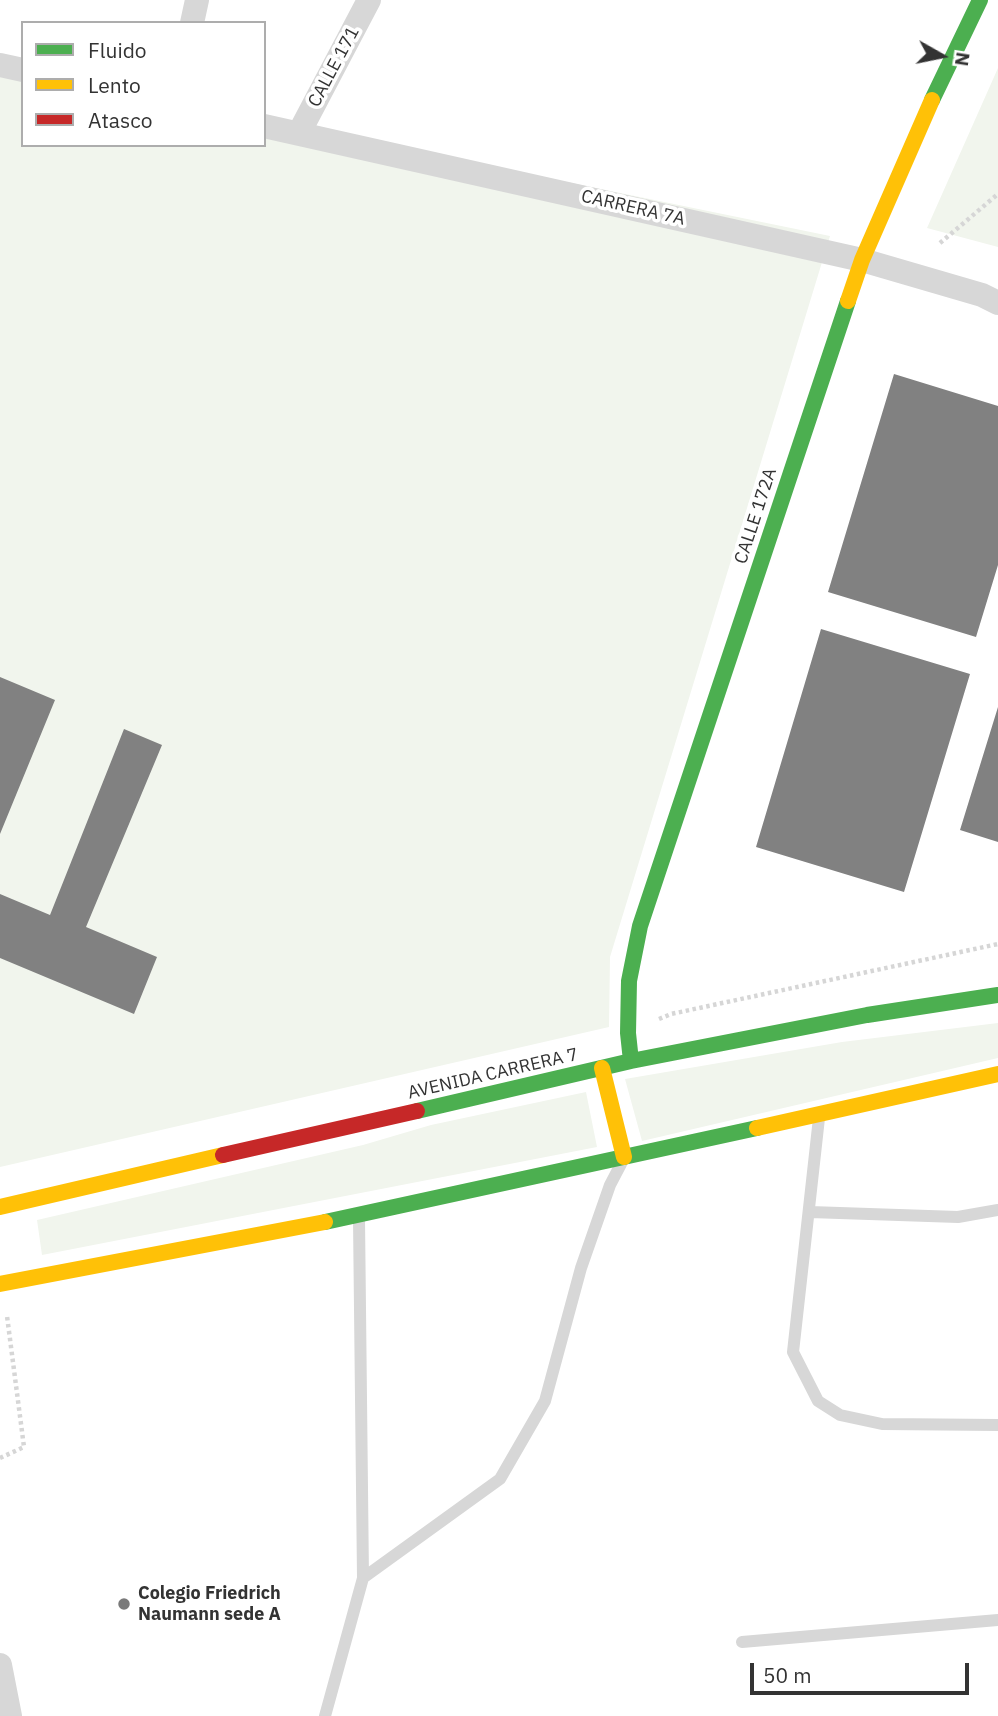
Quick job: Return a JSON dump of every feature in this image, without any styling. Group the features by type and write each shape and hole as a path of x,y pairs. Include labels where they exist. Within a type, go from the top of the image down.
{"main road":[{"name":"CALLE 172A","path":"631,1061 628,1033 629,981 640,926 862,260 943,74 980,0"},
{"name":"AVENIDA CARRERA 7","path":"0,1207 631,1061 867,1015 998,995"},
{"path":"602,1069 624,1157"},
{"path":"3,1279 359,1215 998,1074"}],"street":[{"path":"192,21 197,0"},
{"name":"CALLE 171","path":"299,133 369,0"},
{"path":"0,65 21,70"},
{"name":"CARRERA 7A","path":"266,126 862,260 982,295 998,303"},
{"path":"0,1665 5,1705"}],"lane":[{"path":"819,1114 793,1352 818,1401 840,1415 881,1424 998,1426"},
{"path":"363,1578 500,1479 545,1401 581,1268 610,1185 624,1157"},
{"path":"810,1212 958,1217 998,1210"},
{"path":"325,1716 363,1578 359,1215"},
{"path":"742,1642 998,1620"}],"path":[{"path":"940,243 998,194"},
{"path":"0,1458 24,1447 6,1308"}],"shaded area":[{"path":"0,66 21,71 21,147 266,147 266,120 830,236 610,957 609,1027 0,1167"},
{"path":"998,68 998,247 927,228"},
{"path":"998,1023 998,1058 642,1141 625,1079 842,1042"},
{"path":"586,1092 597,1147 42,1255 37,1220 363,1145 431,1125"}],"building":[{"path":"894,374 998,406 998,565 976,637 828,592"},
{"path":"821,629 970,674 904,892 756,847"},
{"path":"0,677 55,700 0,834"},
{"path":"998,707 998,842 960,830"},
{"path":"124,729 162,745 86,927 157,957 134,1014 0,958 0,894 50,915"}],"traffic: fast":[{"path":"932,100 980,0"},
{"path":"631,1061 628,1033 629,981 640,926 848,301"},
{"path":"417,1111 631,1061 867,1015 998,995"},
{"path":"325,1222 757,1128"}],"traffic: slow":[{"path":"848,301 862,260 932,100"},
{"path":"602,1068 624,1157"},
{"path":"757,1128 998,1074"},
{"path":"0,1207 223,1155"},
{"path":"0,1284 325,1222"}],"traffic: jam":[{"path":"223,1155 417,1111"}],"place":[{"name":"Colegio Friedrich Naumann sede A","path":"124,1604"}]}
